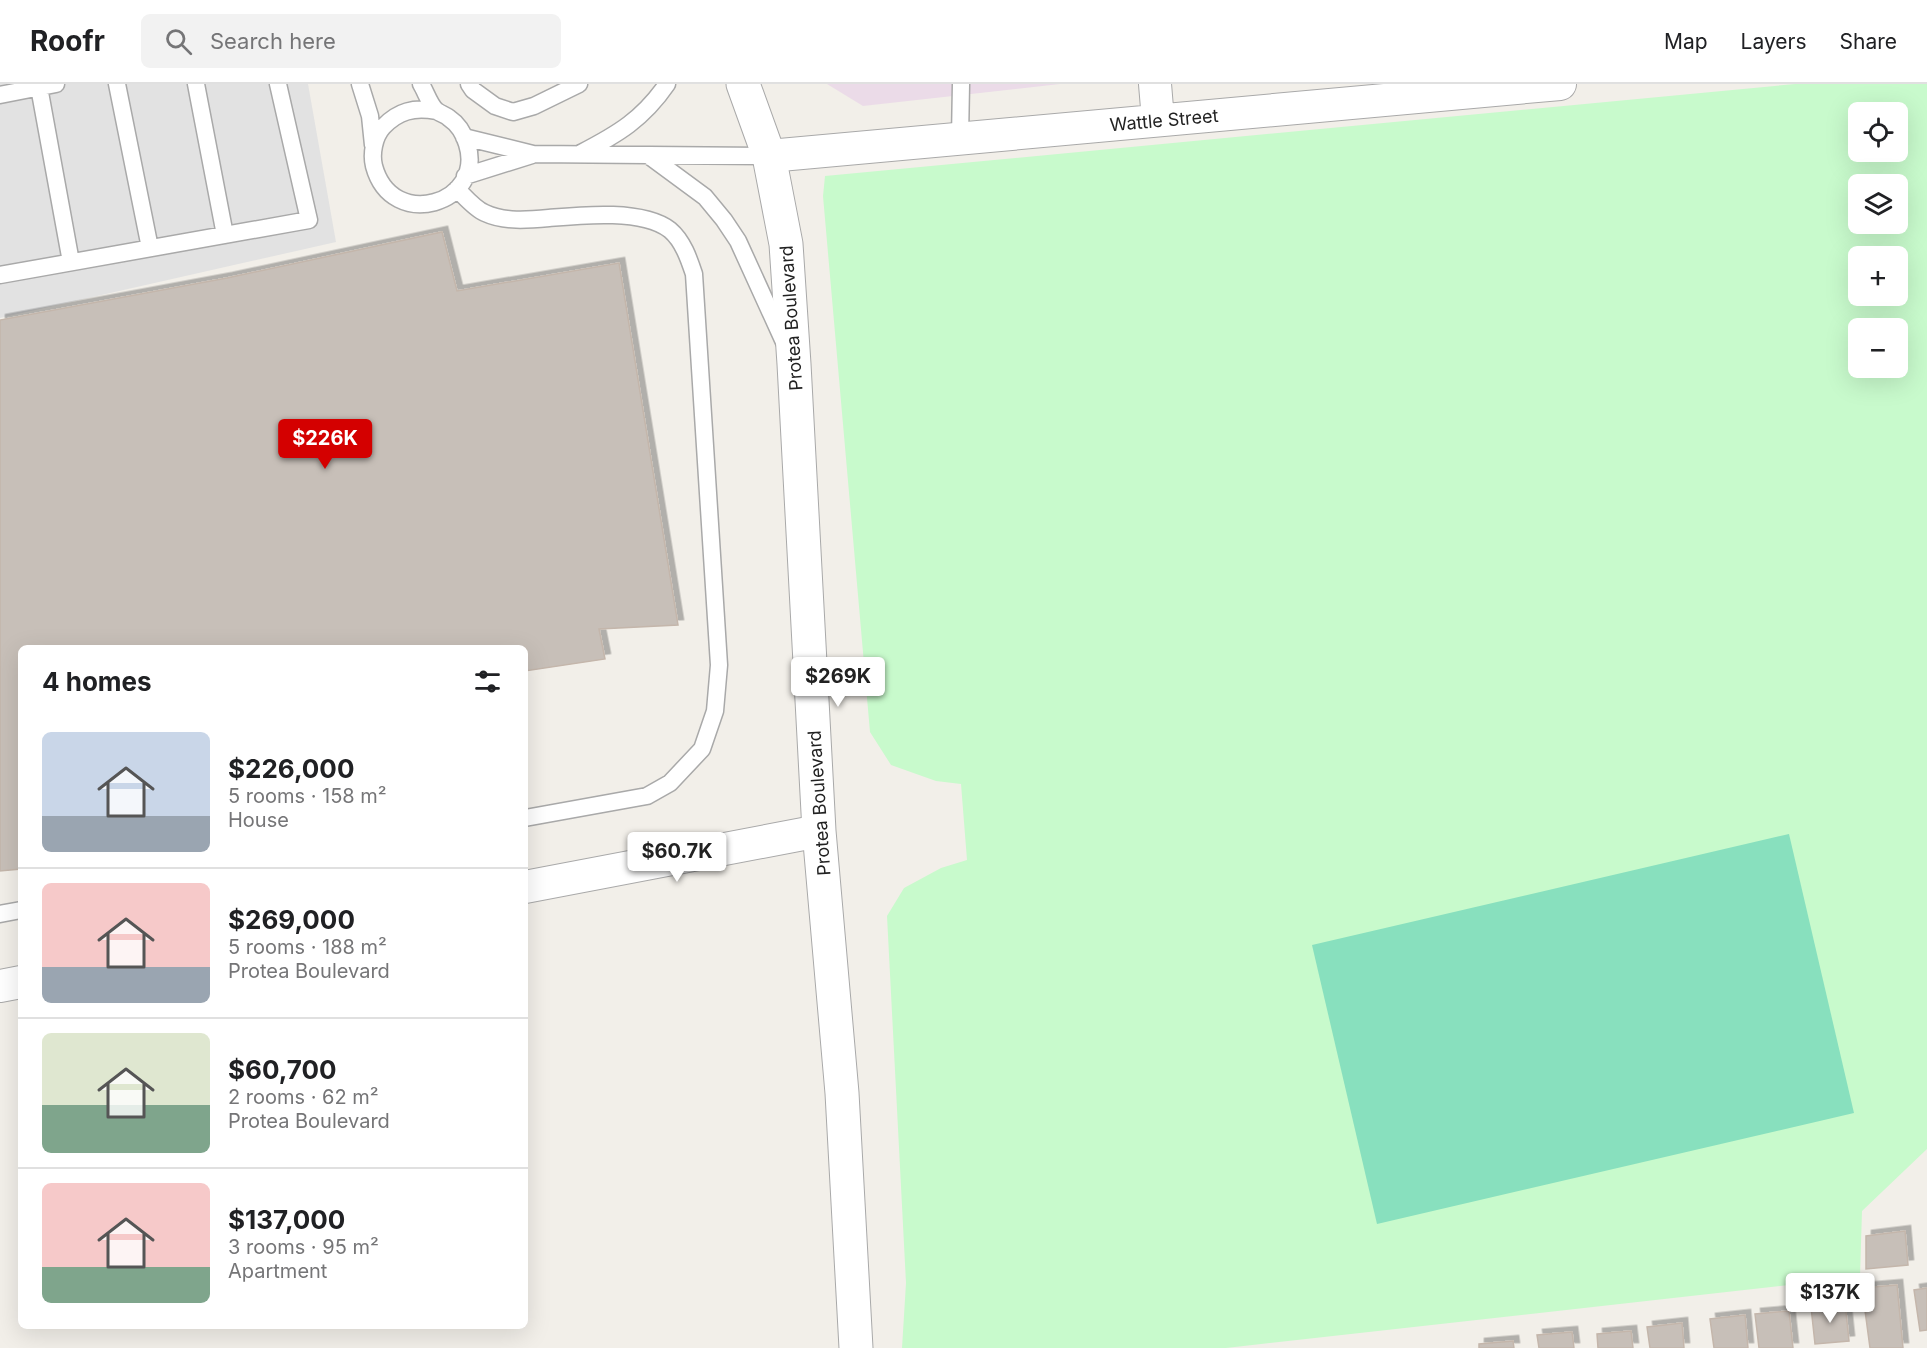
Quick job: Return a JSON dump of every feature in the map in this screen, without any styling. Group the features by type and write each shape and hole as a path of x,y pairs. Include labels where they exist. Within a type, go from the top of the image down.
{"street":[{"name":"Protea Boulevard","path":"743,84 769,156 786,244 795,364 819,831 842,1093 856,1348"},
{"path":"1155,84 1158,120"},
{"name":"Wattle Street","path":"769,156 1505,86 1560,84"},
{"path":"528,886 819,831"},
{"path":"0,986 18,983"}],"lane":[{"path":"0,95 56,84"},
{"path":"117,84 150,248"},
{"path":"196,84 225,235"},
{"path":"0,274 309,220 278,84"},
{"path":"360,84 370,116 374,146 373,162 377,177 386,190 398,200 414,205 430,205 444,199 461,182 533,154"},
{"path":"421,84 436,111"},
{"path":"469,84 473,90 495,106 513,112 534,106 579,84"},
{"path":"578,155 620,132 653,104 667,84"},
{"path":"960,138 961,84"},
{"path":"39,87 71,262"},
{"path":"374,146 380,131 391,119 404,111 420,108 436,111 450,118 461,130 468,144 469,160 461,182"},
{"path":"464,137 533,154 769,156"},
{"path":"648,155 705,197 724,220 738,242 795,364"},
{"path":"461,182 483,213 498,217 525,220 631,215 652,221 671,231 685,250 694,274 719,665 715,711 709,731 702,749 688,766 670,783 647,796 528,817"},
{"path":"0,914 18,911"}],"shaded area":[{"path":"0,84 308,84 336,242 0,318"},
{"path":"827,84 1060,84 863,106"}],"green space":[{"path":"1795,84 1927,84 1927,1149 1862,1211 1860,1277 1226,1348 902,1348 906,1283 887,916 904,888 941,868 967,860 961,784 936,781 891,765 870,732 823,196 825,176"},
{"path":"1789,834 1854,1113 1377,1224 1312,945"}],"building":[{"path":"442,232 457,291 619,263 678,625 599,629 605,659 528,671 528,645 18,645 18,869 0,871 0,320 227,278"},
{"path":"1905,1231 1908,1265 1866,1269 1866,1236"},
{"path":"1897,1285 1903,1348 1870,1348 1862,1288"},
{"path":"1927,1288 1927,1330 1920,1331 1914,1290"},
{"path":"1845,1303 1849,1341 1815,1344 1811,1307"},
{"path":"1789,1311 1793,1348 1759,1348 1755,1314"},
{"path":"1745,1315 1748,1348 1714,1348 1710,1319"},
{"path":"1682,1323 1684,1348 1650,1348 1647,1327"},
{"path":"1631,1331 1633,1348 1598,1348 1597,1334"},
{"path":"1572,1332 1574,1348 1539,1348 1537,1335"},
{"path":"1513,1341 1514,1348 1479,1348 1479,1344"}]}
